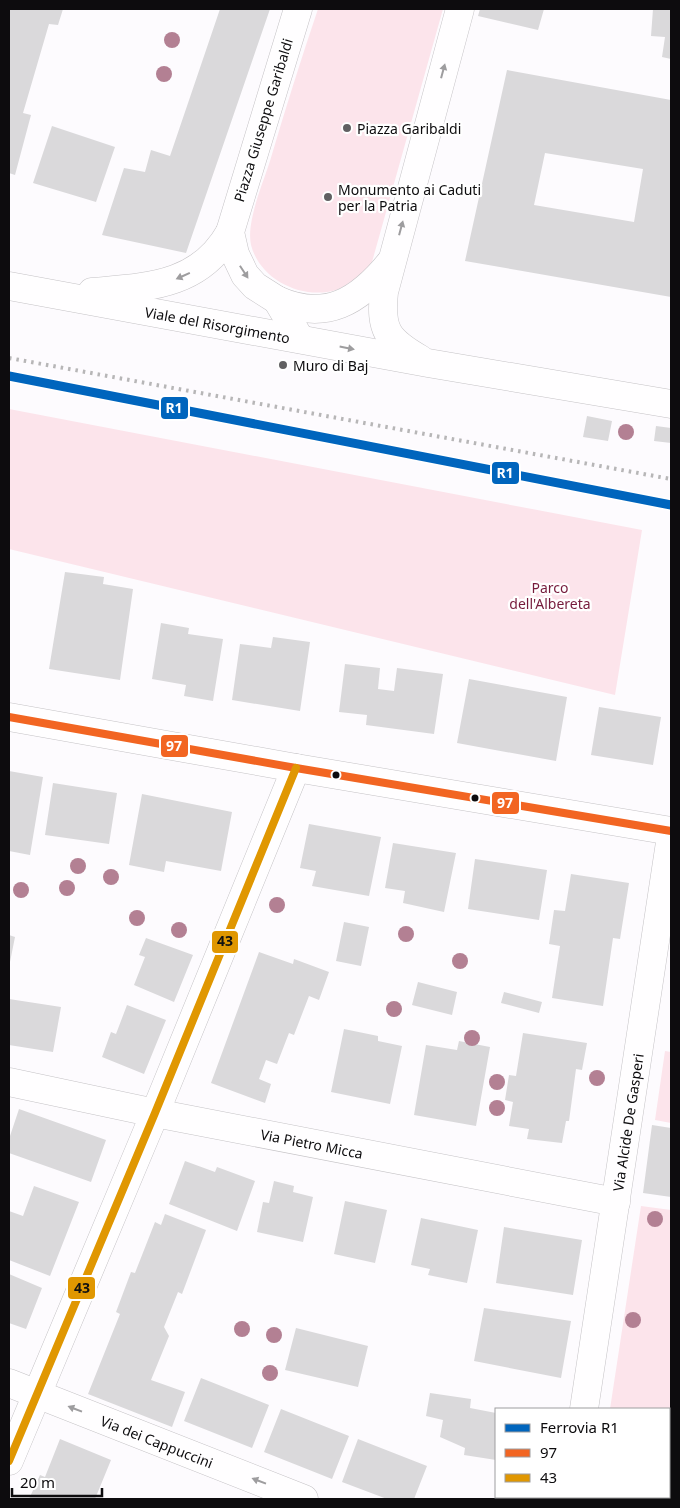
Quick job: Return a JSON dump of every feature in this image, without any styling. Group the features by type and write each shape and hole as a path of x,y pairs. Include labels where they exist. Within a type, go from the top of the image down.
{"street":[{"name":"Piazza Giuseppe Garibaldi","path":"58,295 123,289 173,281 204,265 216,253 230,232 298,9"},
{"path":"277,300 300,339 315,322 363,292 392,260 460,9"},
{"path":"230,232 235,254 245,275 255,286 277,300 307,309 340,305"},
{"name":"Viale del Risorgimento","path":"392,260 384,292 383,316 388,334 398,346 428,364"},
{"name":"Viale del Risorgimento","path":"9,286 428,364 671,404"},
{"path":"9,717 296,768 671,830"},
{"path":"9,1461 155,1113 296,768"},
{"name":"Via Alcide De Gasperi","path":"584,1408 671,836"},
{"name":"Via Pietro Micca","path":"9,1082 155,1113 616,1202"},
{"name":"Via dei Cappuccini","path":"9,1383 304,1499"}],"green space":[{"path":"318,9 443,9 372,262 351,282 336,290 310,292 284,284 263,268 251,245 250,236 256,203"},
{"name":"Parco dell'Albereta","path":"9,409 642,530 615,695 9,549"},
{"path":"665,1051 671,1052 671,1123 655,1120"},
{"path":"641,1206 671,1210 671,1474 670,1408 610,1408"}],"building":[{"path":"9,9 63,9 58,25 49,24 23,113 31,115 15,175 9,173"},
{"path":"220,9 270,9 186,253 102,235 124,168 145,172 151,150 170,156"},
{"path":"480,9 544,9 538,30 478,16"},
{"path":"653,9 671,9 671,59 662,57 665,37 651,36"},
{"path":"507,70 671,100 671,297 465,261","holes":["545,153 643,169 634,222 534,205"]},
{"path":"52,126 115,147 96,202 33,183"},
{"path":"587,416 612,421 608,441 583,437"},
{"path":"656,426 671,428 671,443 654,441"},
{"path":"65,572 104,577 103,584 133,589 120,680 49,669"},
{"path":"161,623 189,628 188,634 223,639 213,701 184,696 186,685 152,679"},
{"path":"273,637 310,642 300,711 232,700 240,644 271,648"},
{"path":"345,664 380,668 378,689 394,691 397,668 443,674 434,734 366,725 367,715 339,712"},
{"path":"469,679 567,697 556,761 457,743"},
{"path":"599,707 661,717 653,765 591,755"},
{"path":"9,771 43,777 30,855 9,851"},
{"path":"53,783 117,793 109,844 45,835"},
{"path":"142,794 232,812 221,871 166,861 164,872 129,865"},
{"path":"309,824 381,837 369,896 312,886 316,871 300,868"},
{"path":"393,843 456,853 444,912 403,903 405,891 385,888"},
{"path":"475,859 547,870 539,920 468,909"},
{"path":"571,874 629,883 620,939 613,938 603,1006 552,998 560,946 549,944 554,910 565,911"},
{"path":"344,922 369,927 361,966 336,961"},
{"path":"9,935 15,937 10,962 9,962"},
{"path":"146,938 193,955 174,1002 134,985 145,957 139,955"},
{"path":"259,952 293,964 294,959 329,972 319,1000 309,996 294,1035 289,1033 277,1064 266,1060 259,1079 271,1084 265,1103 211,1083"},
{"path":"418,982 457,992 452,1015 412,1005"},
{"path":"504,992 542,1002 539,1013 501,1003"},
{"path":"9,999 61,1007 53,1052 9,1045"},
{"path":"127,1005 166,1020 144,1074 102,1057 111,1032 116,1034"},
{"path":"344,1029 378,1036 378,1041 402,1046 390,1104 331,1092"},
{"path":"523,1033 587,1043 582,1070 576,1069 569,1121 566,1121 562,1143 527,1139 529,1129 509,1126 513,1102 505,1100 509,1075 516,1076"},
{"path":"459,1041 490,1047 476,1126 414,1115 426,1045 457,1050"},
{"path":"19,1109 106,1140 91,1182 9,1153 9,1139"},
{"path":"652,1125 671,1128 671,1197 643,1193"},
{"path":"185,1161 215,1172 217,1167 255,1181 237,1231 169,1204"},
{"path":"274,1181 294,1186 293,1192 313,1197 303,1242 257,1232 263,1202 269,1203"},
{"path":"34,1186 79,1202 50,1276 9,1260 9,1211 23,1216"},
{"path":"345,1201 387,1210 375,1263 334,1254"},
{"path":"165,1214 206,1230 182,1294 178,1292 164,1327 169,1336 151,1380 185,1392 172,1427 88,1394 120,1314 116,1312 131,1272 135,1273 155,1222 161,1225"},
{"path":"421,1218 478,1230 467,1283 428,1275 430,1269 411,1265"},
{"path":"504,1227 582,1240 573,1295 496,1283"},
{"path":"9,1274 42,1288 26,1329 9,1323"},
{"path":"484,1308 571,1321 561,1378 474,1361"},
{"path":"296,1328 368,1346 358,1387 285,1370"},
{"path":"201,1378 269,1405 252,1448 184,1421"},
{"path":"430,1393 471,1399 470,1408 495,1413 495,1460 464,1455 465,1448 440,1437 443,1420 426,1416"},
{"path":"281,1409 349,1436 332,1479 264,1452"},
{"path":"60,1439 111,1460 95,1499 29,1499 40,1475 45,1477"},
{"path":"358,1439 427,1466 414,1499 387,1499 342,1482"},
{"path":"671,1489 671,1499 604,1499 670,1498"}],"railway":[{"path":"9,358 671,479"}],"rail line":[{"name":"R1","path":"9,376 671,505"}],"transit line":[{"name":"97","path":"9,717 296,768 671,831"},
{"name":"43","path":"9,1461 155,1113 296,768"}],"place":[{"name":"Piazza Garibaldi","path":"347,128"},
{"name":"Monumento ai Caduti per la Patria","path":"328,197"},
{"name":"Muro di Baj","path":"283,365"}]}
